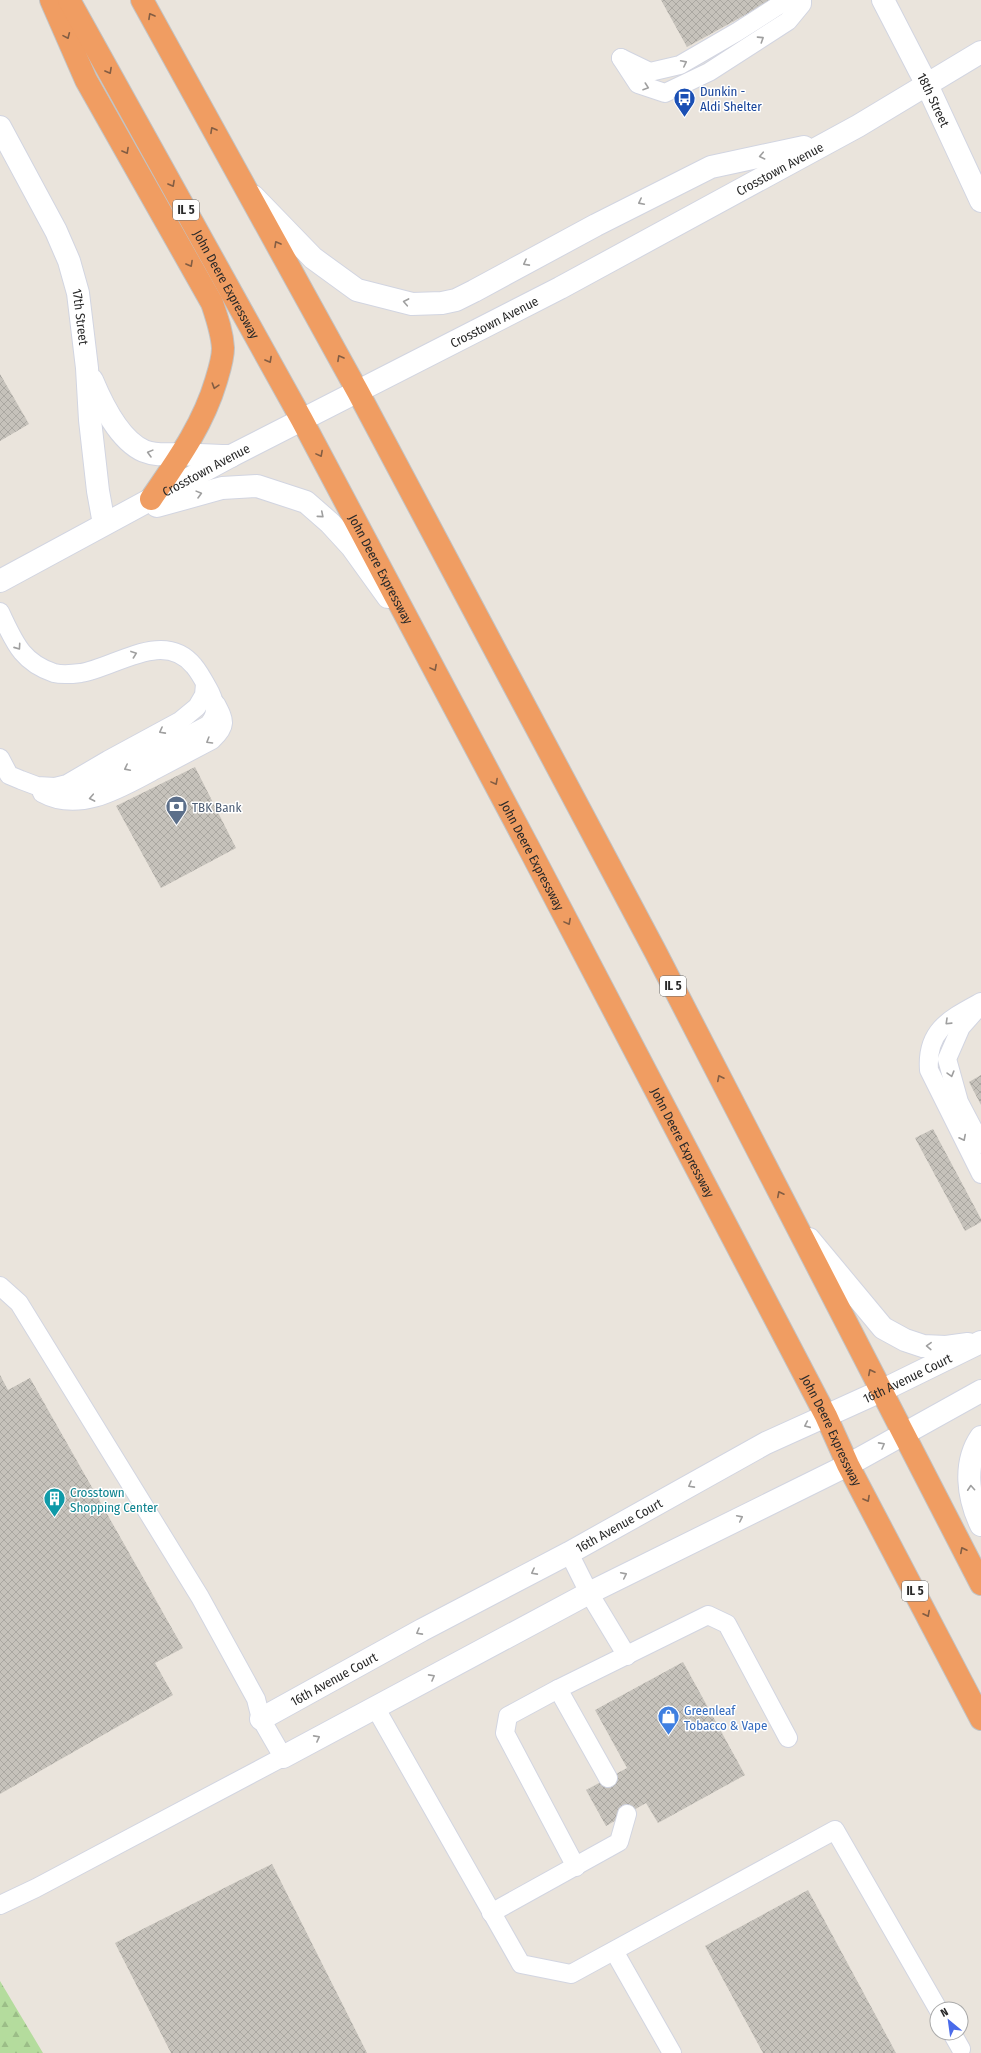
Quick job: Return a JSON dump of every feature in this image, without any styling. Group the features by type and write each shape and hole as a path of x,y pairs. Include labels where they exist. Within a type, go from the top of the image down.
{"highway":[{"path":"51,0 86,80 212,303 220,327 223,350 214,388 202,419 182,454 151,499"},
{"name":"John Deere Expressway","path":"69,0 302,420 422,644 826,1416 848,1465 981,1719"},
{"name":"IL 5","path":"142,0 358,392 655,951 981,1584"}],"street":[{"name":"18th Street","path":"883,0 927,85 981,201"},
{"name":"Crosstown Avenue","path":"0,581 231,456 560,288 858,126 981,52"},
{"name":"17th Street","path":"0,127 26,173 69,261 78,293 98,491 112,520"},
{"path":"245,188 314,258 357,290 412,304 442,303 456,300 474,291 711,167 827,142"},
{"path":"86,368 102,405 128,439 144,451 158,454 231,456"},
{"path":"112,520 222,488 257,486 306,502 330,523 352,548 422,644"},
{"path":"792,1216 855,1297 882,1328 905,1340 922,1346 946,1347 981,1341"},
{"name":"16th Avenue Court","path":"261,1719 422,1630 568,1553 766,1443 881,1392 981,1341"},
{"path":"283,1757 589,1592 848,1465 903,1433 981,1391"},
{"path":"981,1437 970,1462 973,1508 981,1525"}],"lane":[{"path":"787,0 737,32 680,65 650,72 621,58 638,84 665,93 709,72 788,21 802,4 802,0"},
{"path":"0,612 15,643 26,658 37,666 56,674 73,674 96,670 138,652 159,649 180,654 194,665 224,722 222,731 212,740 113,793 78,801 59,799 43,794 26,782"},
{"path":"0,758 8,774 26,782 37,786 55,787 67,784 180,721 197,707 204,695 209,691"},
{"path":"981,1003 961,1027 947,1059 959,1102 981,1144"},
{"path":"981,1003 949,1020 935,1037 928,1056 929,1070 981,1174"},
{"path":"0,1286 19,1303 200,1597 256,1699 261,1719 283,1757 36,1888 1,1906 0,1905"},
{"path":"568,1553 627,1656"},
{"path":"576,1867 504,1733 508,1716 558,1688 627,1656 708,1615 727,1624 788,1738"},
{"path":"558,1688 608,1778"},
{"path":"375,1707 521,1964 571,1974 835,1830 933,2001"},
{"path":"491,1913 619,1842 627,1814"},
{"path":"614,1951 672,2053"},
{"path":"956,2041 961,2049"}],"green space":[{"path":"0,1981 43,2053 0,2053"}],"building":[{"path":"661,0 772,0 687,47"},
{"path":"0,374 29,424 0,441"},
{"name":"TBK Bank","path":"195,767 236,848 161,888 116,806"},
{"path":"981,1075 981,1105 969,1082"},
{"path":"933,1129 981,1219 981,1222 965,1231 915,1138"},
{"name":"Crosstown Shopping Center","path":"0,1375 8,1390 30,1378 183,1648 155,1663 173,1695 0,1794"},
{"path":"683,1662 745,1775 658,1823 646,1803 606,1826 586,1790 627,1768 595,1710"},
{"path":"272,1864 367,2053 171,2053 115,1943"},
{"path":"808,1890 896,2053 763,2053 705,1946"}],"place":[{"name":"Dunkin - Aldi Shelter","path":"685,118"},
{"name":"TBK Bank","path":"177,826"},
{"name":"Crosstown Shopping Center","path":"55,1518"},
{"name":"Greenleaf Tobacco & Vape","path":"668,1736"}]}
